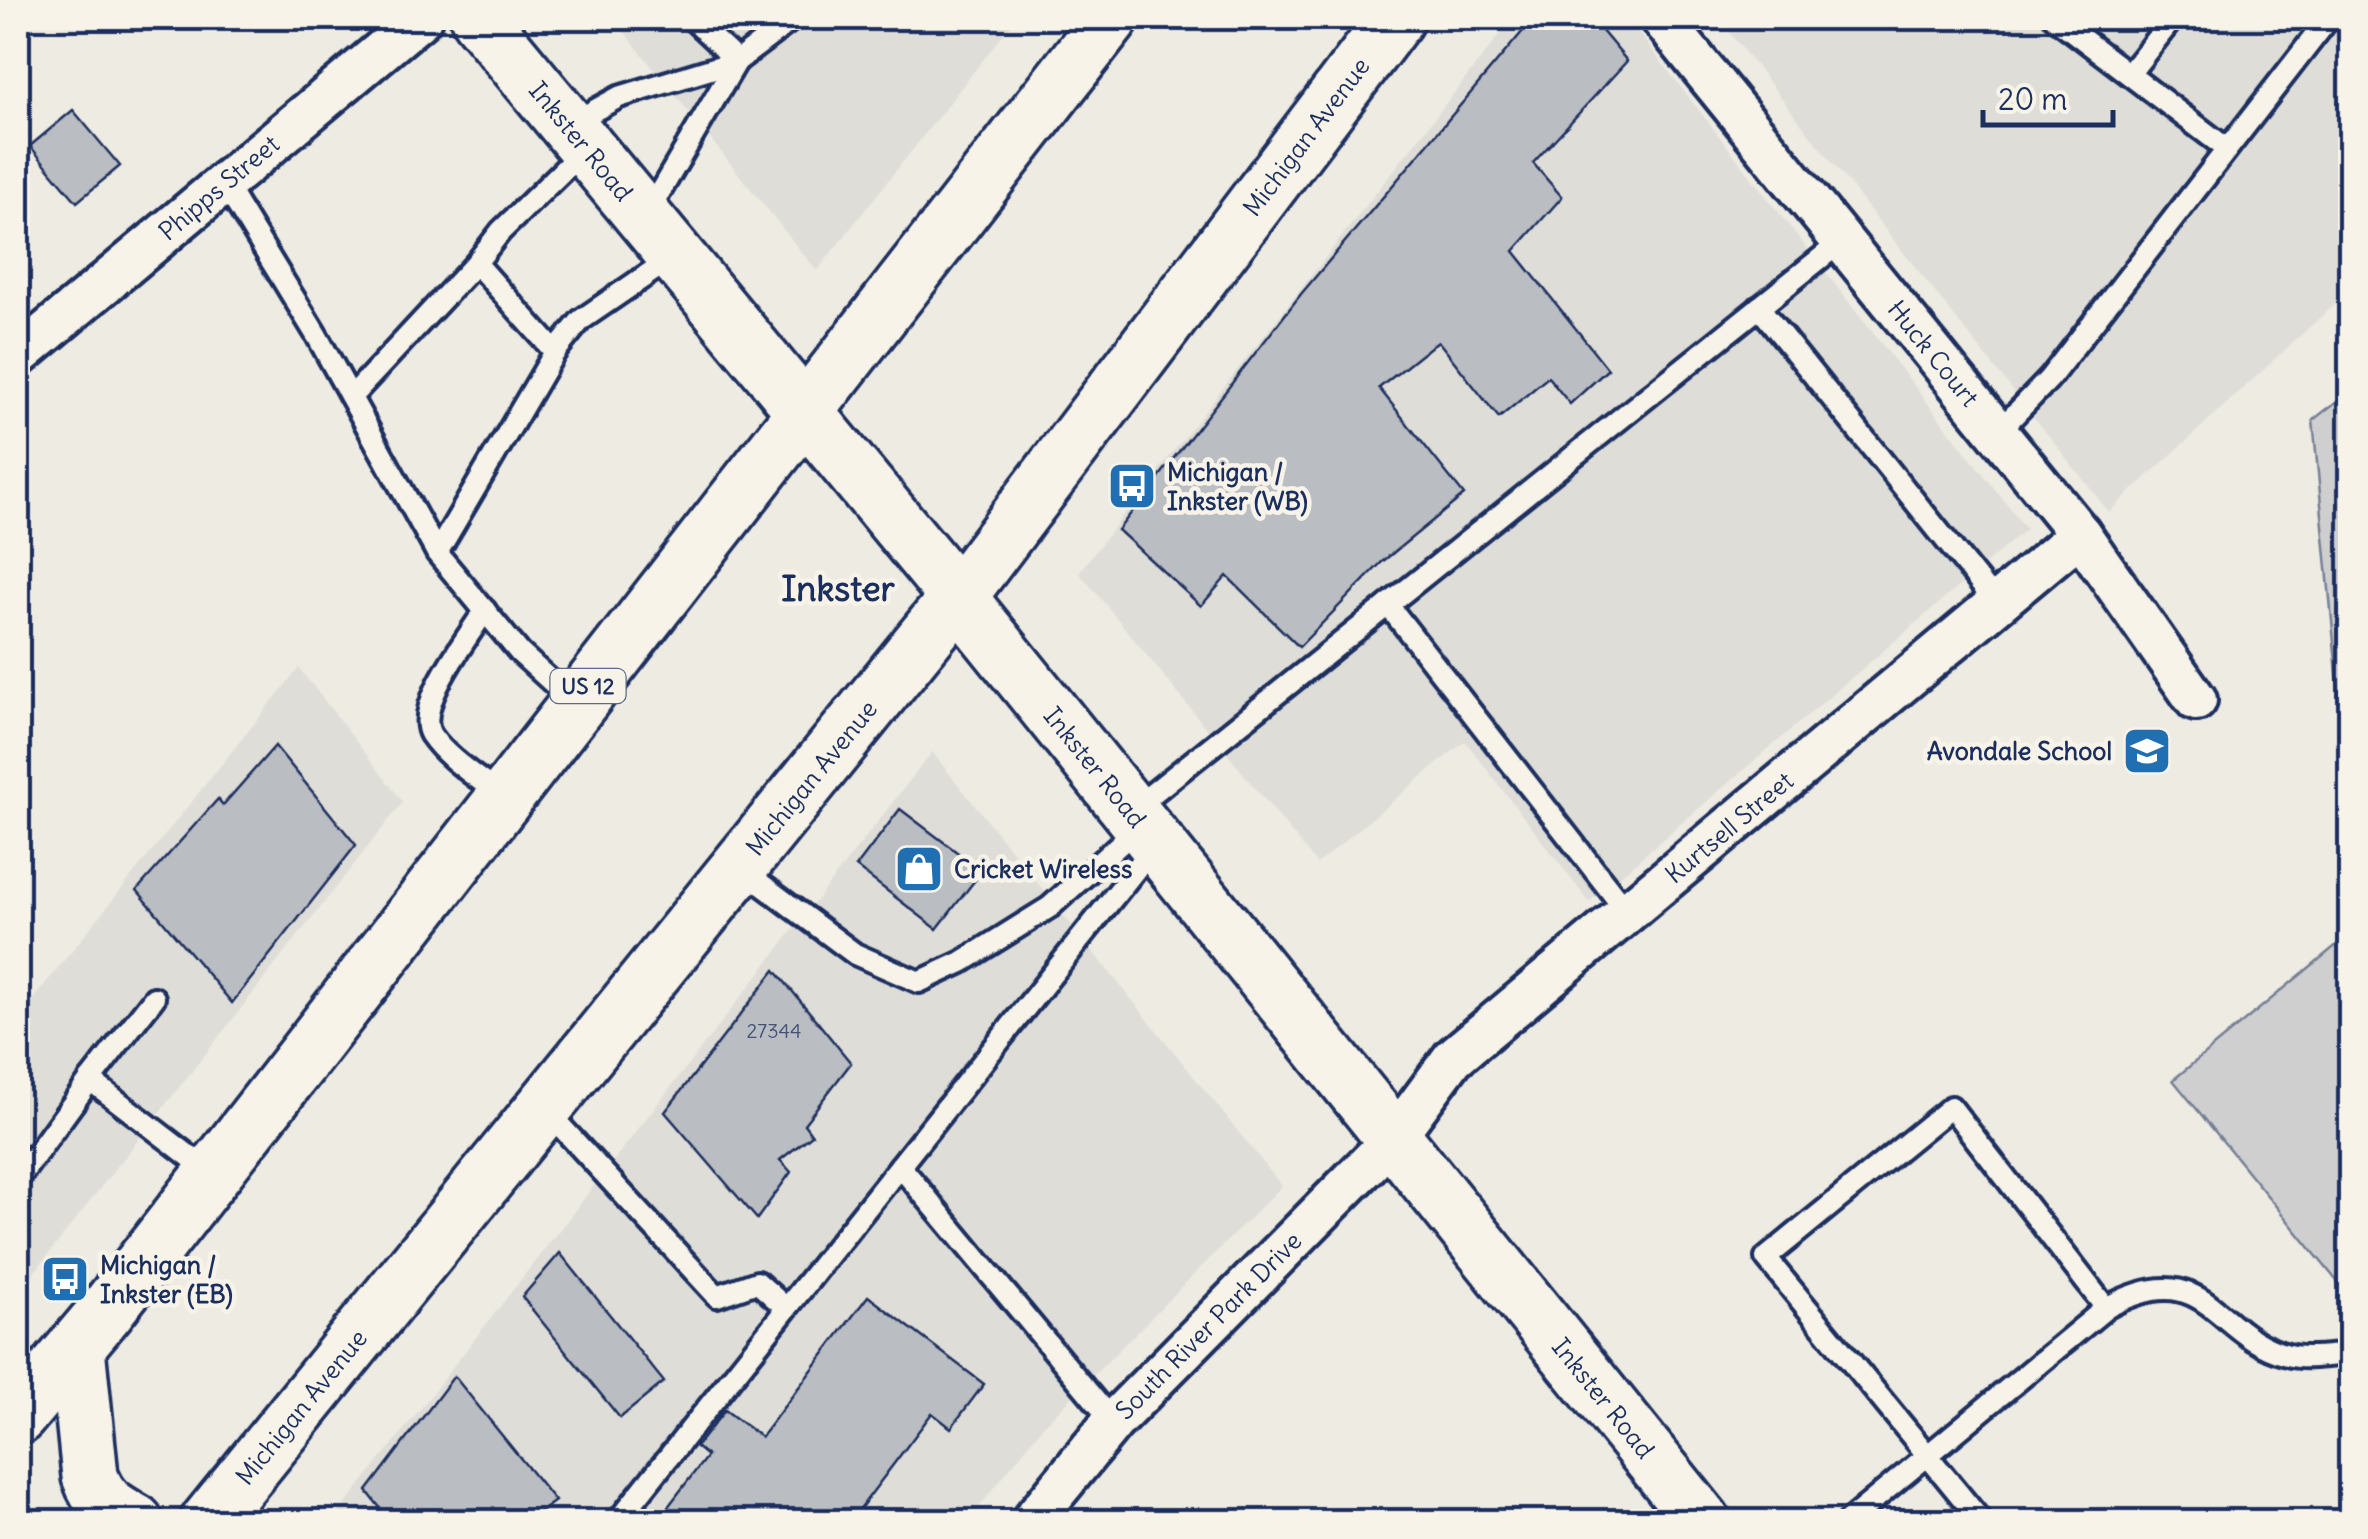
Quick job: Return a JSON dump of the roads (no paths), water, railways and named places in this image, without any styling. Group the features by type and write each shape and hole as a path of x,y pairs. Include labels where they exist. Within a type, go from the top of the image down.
{"main road":[{"name":"Inkster Road","path":"479,18 958,597 1702,1522"},
{"name":"US 12","path":"18,1416 77,1348 801,411 1111,18"},
{"name":"Michigan Avenue","path":"208,1522 958,597 1396,18"},
{"path":"77,1348 90,1476 96,1495 135,1522"}],"street":[{"name":"Phipps Street","path":"18,356 421,18"},
{"name":"Huck Court","path":"1661,18 2080,534 2196,700"},
{"name":"Kurtsell Street","path":"1394,1138 1453,1058 2080,534"},
{"name":"South River Park Drive","path":"1031,1522 1112,1422 1394,1138"}],"lane":[{"path":"691,18 738,61"},
{"path":"350,397 476,263 576,137 619,98 738,61 794,18"},
{"path":"2054,18 2227,149"},
{"path":"2128,74 2173,18"},
{"path":"1997,432 2049,379 2329,18"},
{"path":"437,553 555,352 659,238 738,61"},
{"path":"224,183 437,553 520,652 575,703"},
{"path":"740,868 855,954 918,982 962,962 1050,907 1388,604 1842,241"},
{"path":"476,263 555,352"},
{"path":"1759,307 1997,604"},
{"path":"1388,604 1626,912"},
{"path":"485,610 426,707 428,731 444,750 502,797"},
{"path":"617,1522 900,1166 1143,827"},
{"path":"18,1178 154,998"},
{"path":"90,1080 212,1174"},
{"path":"1982,1522 1766,1258 1952,1107 2106,1308"},
{"path":"544,1108 717,1296 757,1282 786,1308"},
{"path":"900,1166 1112,1422"},
{"path":"1848,1522 2106,1308 2136,1292 2187,1292 2267,1347 2291,1357 2350,1354"}],"place":[{"name":"Michigan / Inkster (WB)","path":"1132,486"},
{"name":"Avondale School","path":"2147,751"},
{"name":"Cricket Wireless","path":"919,869"},
{"name":"Michigan / Inkster (EB)","path":"65,1279"}],"district":[{"name":"Inkster","path":"838,589"}]}
